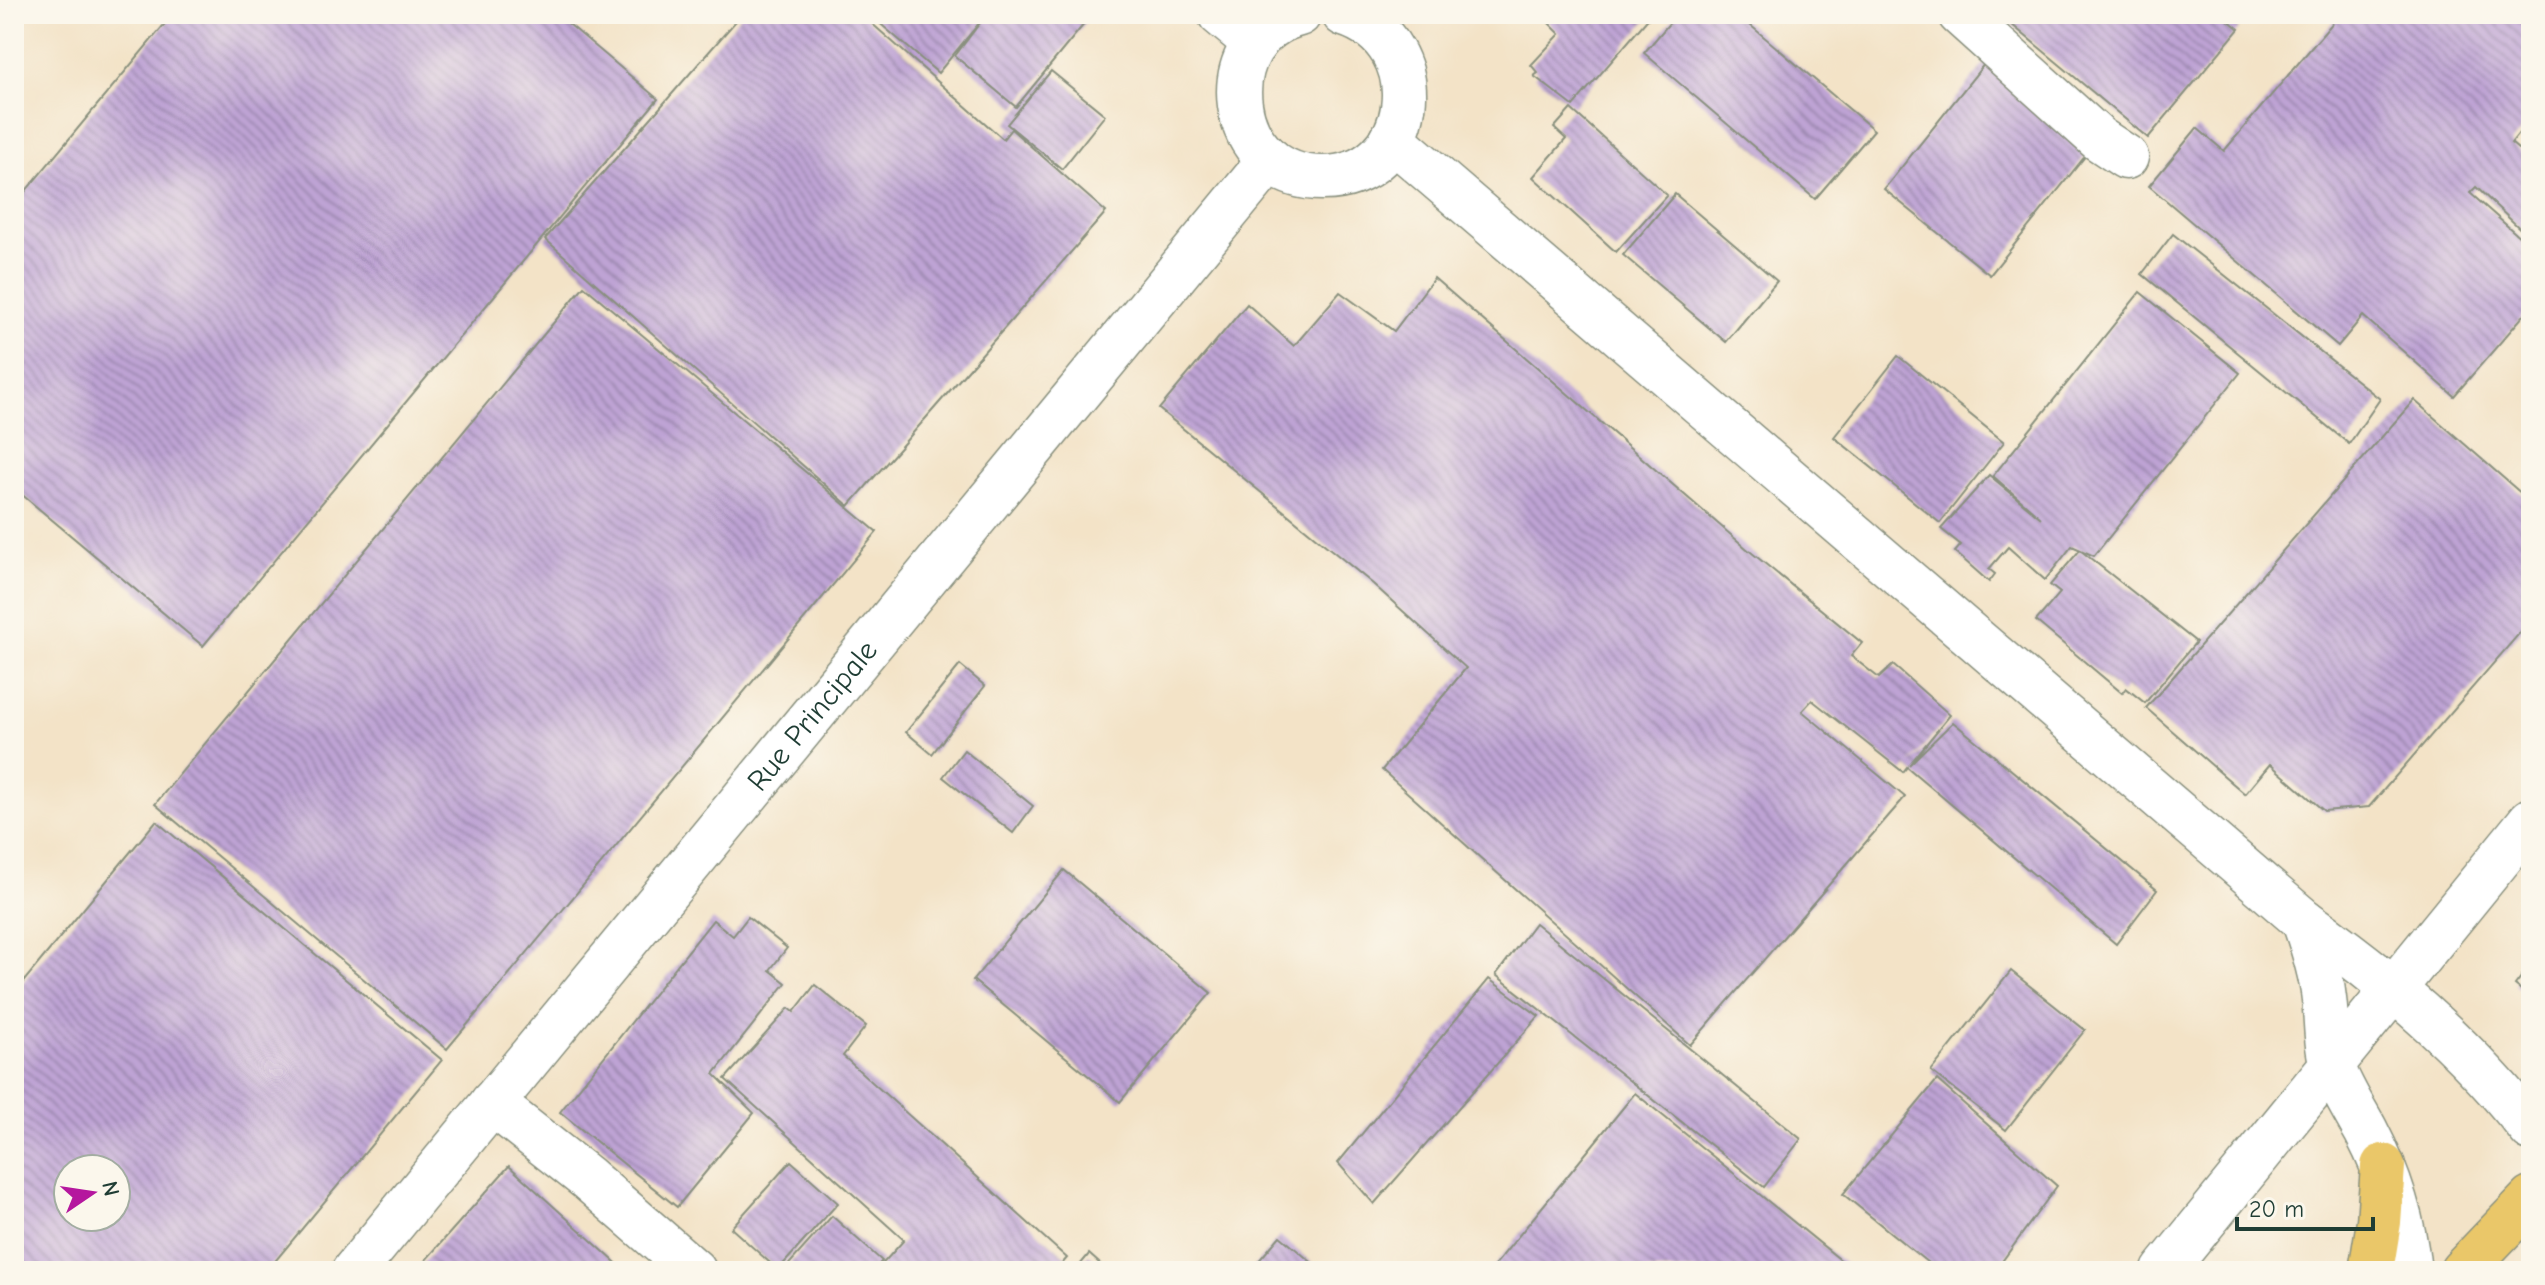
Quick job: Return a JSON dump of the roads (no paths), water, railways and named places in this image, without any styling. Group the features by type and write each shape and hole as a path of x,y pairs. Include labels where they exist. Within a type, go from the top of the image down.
{"main road":[{"path":"2371,1271 2383,1166"},
{"path":"2462,1271 2531,1199"}],"street":[{"path":"1220,14 1255,43"},
{"path":"1299,14 1271,27 1255,43 1240,76 1240,114 1257,147 1270,160 1295,174 1322,178 1350,173 1374,160 1392,139 1401,121 1405,81 1394,53 1369,19"},
{"path":"1960,14 2099,139 2126,157"},
{"path":"1392,139 2304,921 2393,988 2483,1073 2531,1129"},
{"name":"Rue Principale","path":"354,1271 1270,160"},
{"path":"2164,1271 2531,820"},
{"path":"2304,921 2320,970 2327,1021 2326,1042 2332,1064 2383,1166 2397,1205 2409,1271"},
{"path":"492,1103 587,1178 694,1271"}]}
